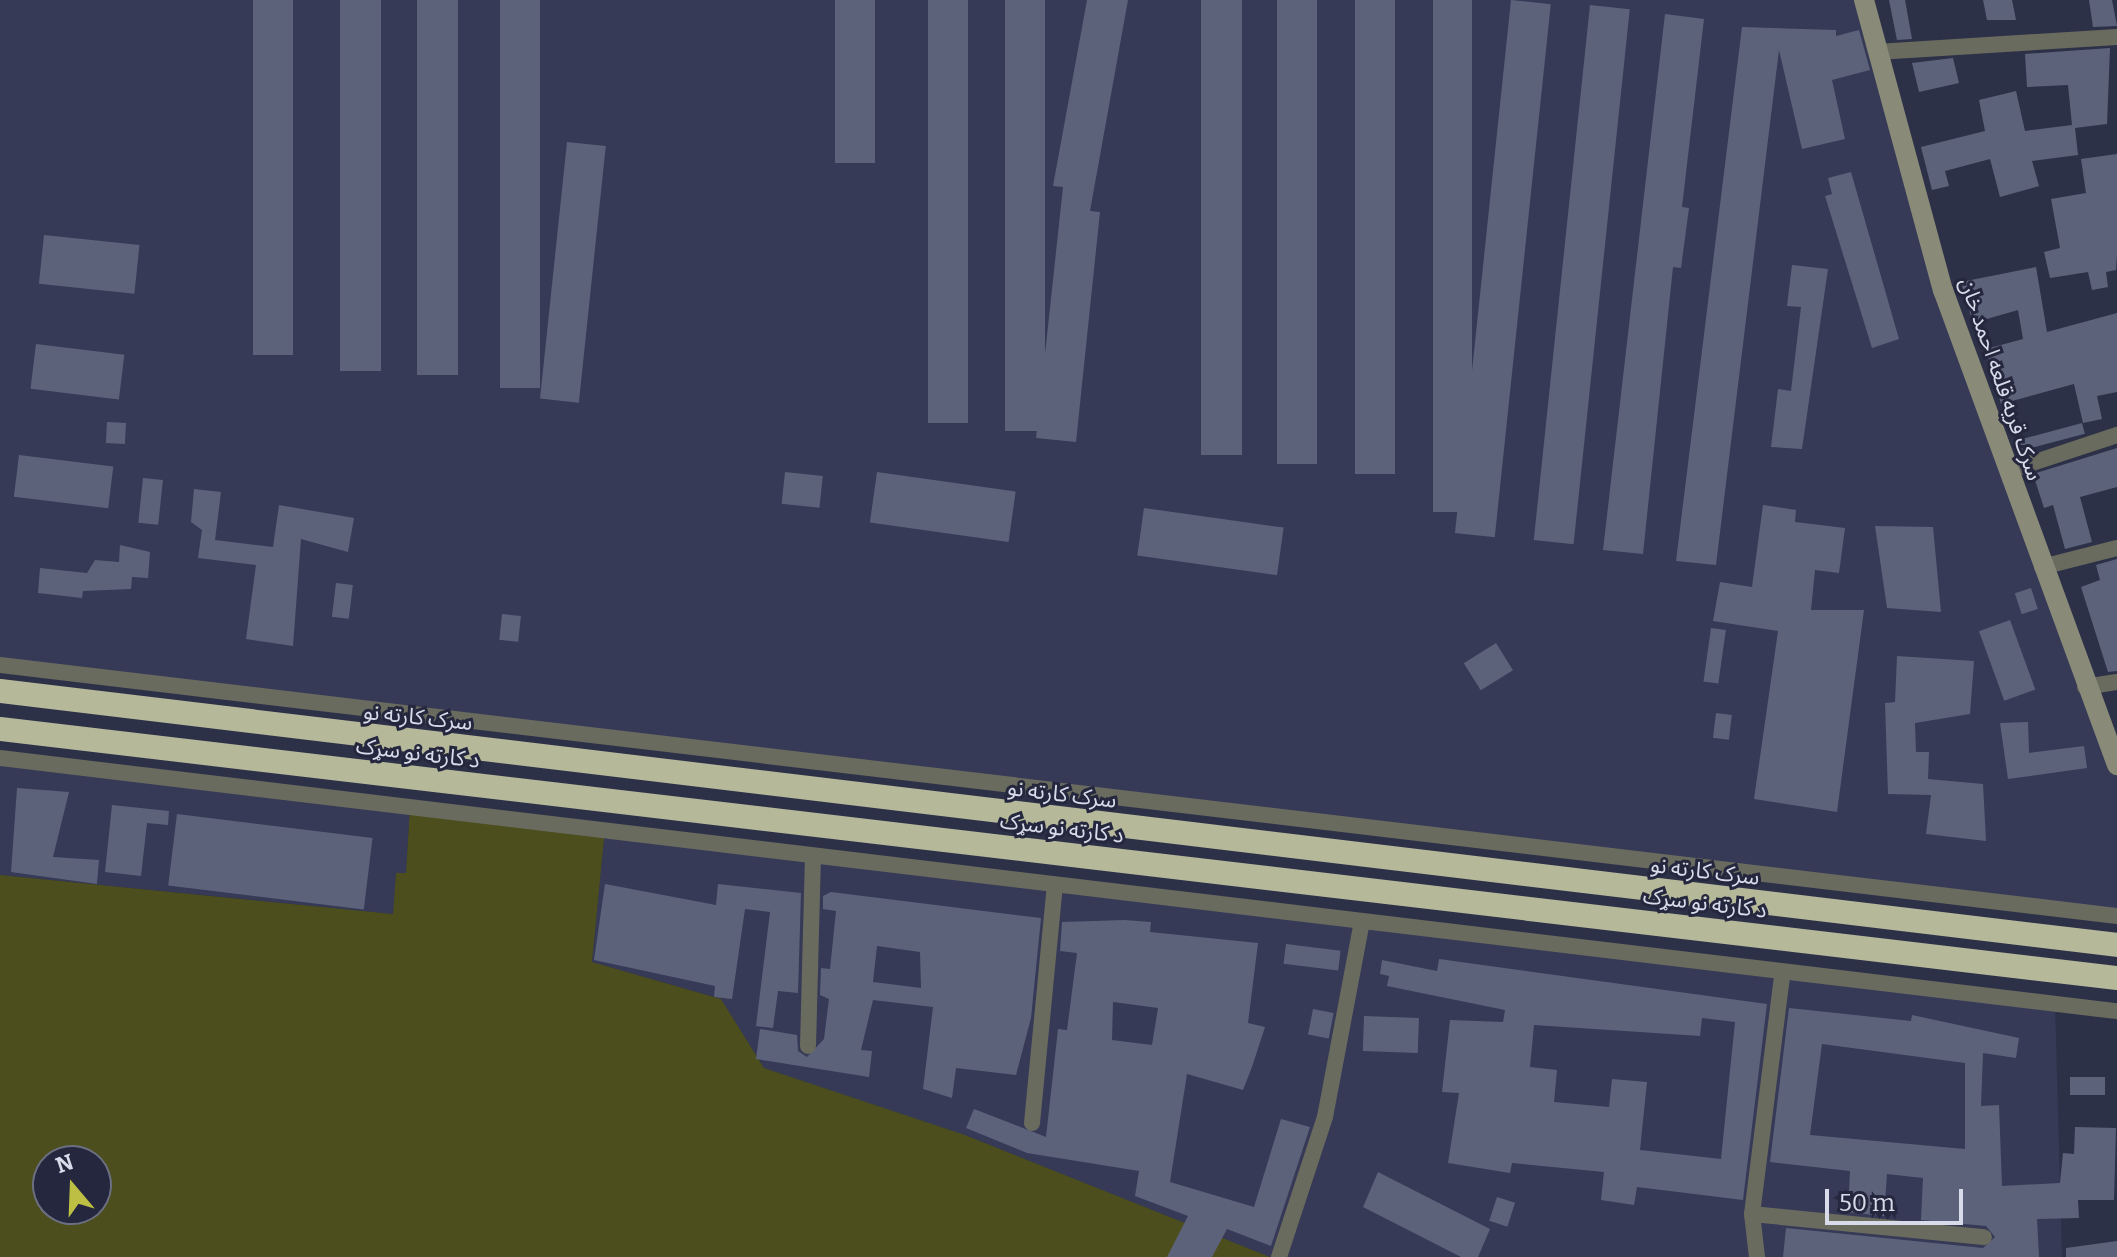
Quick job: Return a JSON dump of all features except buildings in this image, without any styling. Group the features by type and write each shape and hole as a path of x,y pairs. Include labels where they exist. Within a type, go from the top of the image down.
{"highway":[{"name":"سرک کارته نو","path":"0,691 338,735 2117,945"},
{"name":"د کارته نو سړک","path":"0,729 2117,978"},
{"path":"336,770 338,735"},
{"path":"1583,915 1585,884"}],"street":[{"name":"سرک قریه قلعه احمد خان","path":"1864,0 1943,290 2085,687 2117,765"},
{"path":"1877,52 2117,37"},
{"path":"2008,471 2117,435"},
{"path":"2042,567 2117,548"},
{"path":"0,665 2117,916"},
{"path":"2085,687 2117,682"},
{"path":"0,758 1362,921 1782,975 2117,1011"},
{"path":"808,1046 813,856"},
{"path":"1032,1123 1055,885"},
{"path":"1279,1257 1325,1117 1362,921"},
{"path":"1757,1257 1752,1214 1782,975"},
{"path":"1752,1214 1984,1237"}],"shaded area":[{"path":"0,0 1864,0 1943,290 2117,765 2117,916 0,665"},
{"path":"0,758 410,806 406,874 396,873 394,914 0,875"},
{"path":"410,806 605,829 592,962 721,999 764,1068 965,1135 1270,1257 0,1257 0,875 393,914 396,873 406,873"},
{"path":"605,829 2055,1003 2062,1257 1270,1257 965,1135 764,1068 721,999 592,962"}]}
